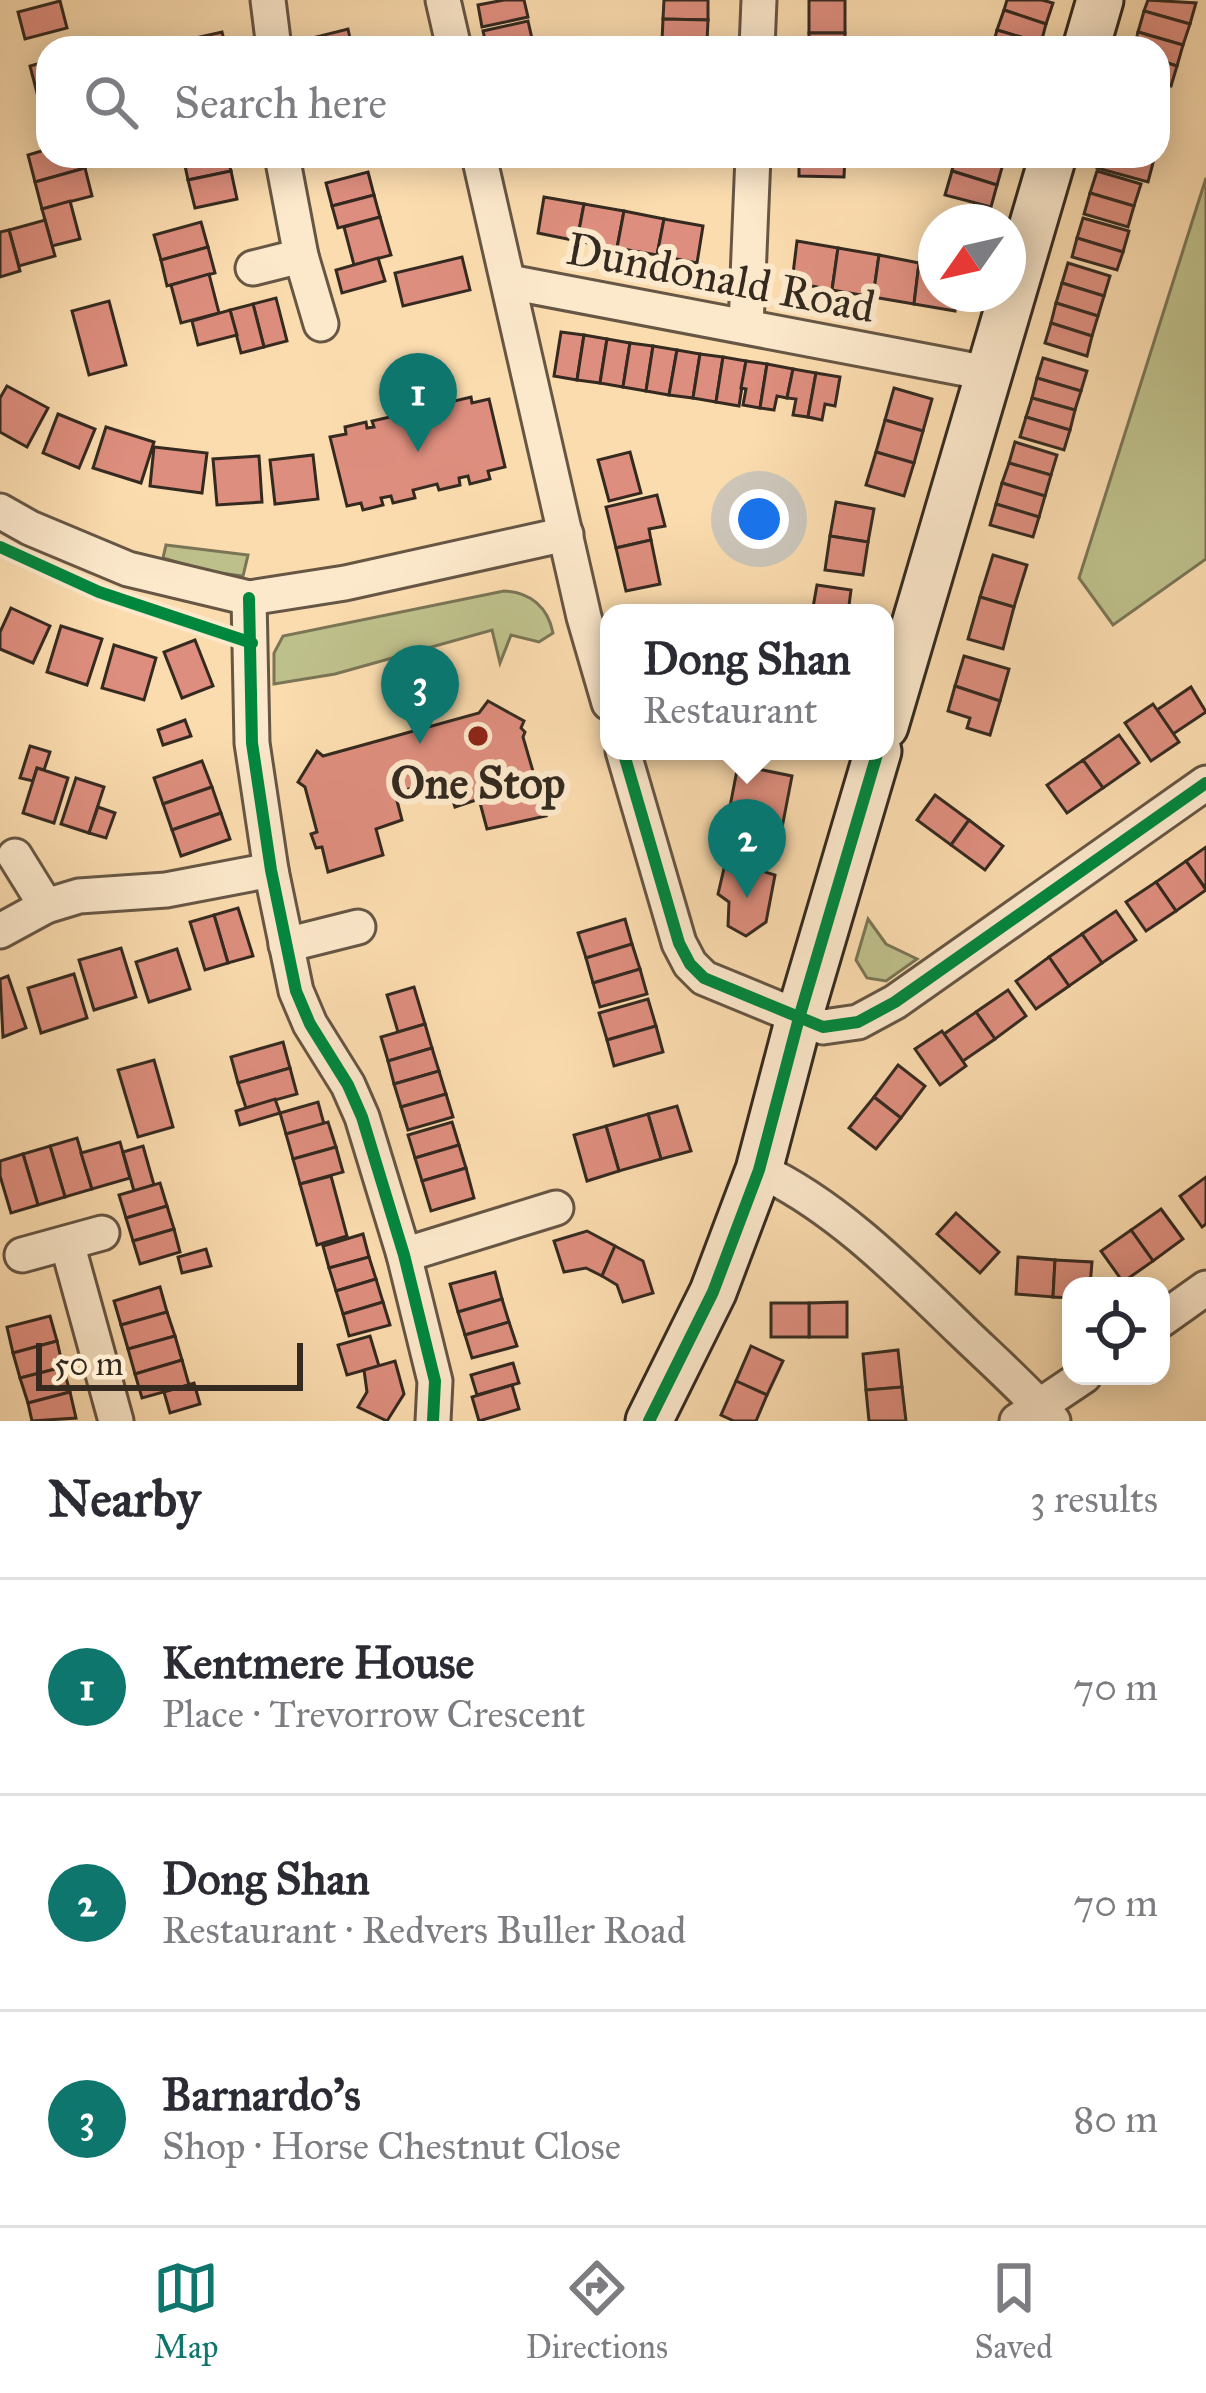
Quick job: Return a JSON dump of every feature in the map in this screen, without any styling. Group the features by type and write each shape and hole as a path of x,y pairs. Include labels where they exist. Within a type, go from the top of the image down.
{"street":[{"path":"268,0 272,36"},
{"path":"443,0 451,36"},
{"path":"758,36 759,0"},
{"path":"1090,36 1100,0"},
{"path":"284,168 321,324"},
{"path":"482,168 600,672"},
{"path":"746,326 753,168"},
{"path":"894,695 1049,168"},
{"path":"253,268 302,256"},
{"name":"Dundonald Road","path":"509,282 987,373"},
{"path":"0,511 128,568 249,598 345,584 566,534"},
{"path":"249,598 252,743 296,991 362,1117 404,1255 435,1381 433,1421"},
{"path":"626,760 690,964 704,978 823,1027 858,1022 895,1002 1206,783"},
{"path":"649,1421 713,1292 759,1170 875,760"},
{"path":"15,856 46,906"},
{"path":"0,931 46,906 79,896 166,890 271,870"},
{"path":"286,945 358,927"},
{"path":"759,1170 820,1208 908,1278 1037,1416 1073,1385"},
{"path":"404,1255 556,1208"},
{"path":"22,1255 102,1233"},
{"path":"67,1243 116,1421"},
{"path":"1170,1314 1206,1288"}],"green space":[{"path":"1206,178 1206,559 1113,625 1079,578"},
{"path":"166,545 248,555 243,576 163,558"},
{"path":"504,591 536,603 553,633 539,642 511,635 500,663 492,630 335,674 274,684 274,653 283,636"},
{"path":"868,919 886,944 917,959 886,981 867,978 856,960"}],"building":[{"path":"524,0 528,17 482,27 478,5"},
{"path":"664,0 708,0 708,20 663,19"},
{"path":"809,0 845,0 845,33 809,33"},
{"path":"1007,0 1053,3 1046,24 1004,10"},
{"path":"1148,0 1196,3 1190,24 1144,11"},
{"path":"60,1 67,28 25,39 18,12"},
{"path":"1004,10 1046,24 1043,36 997,30"},
{"path":"1144,11 1190,24 1183,45 1170,41 1170,36 1138,32"},
{"path":"663,19 708,20 707,36 662,36"},
{"path":"528,21 531,36 484,36 483,31"},
{"path":"348,29 349,36 320,36"},
{"path":"809,33 845,33 845,36"},
{"path":"1170,41 1183,45 1177,66 1170,64"},
{"path":"36,153 36,168 85,168 35,182 28,155"},
{"path":"85,168 92,196 42,209 35,182"},
{"path":"186,168 231,171 188,180"},
{"path":"799,168 844,168 844,177 799,176"},
{"path":"953,168 1002,168 997,185"},
{"path":"1097,168 1152,168 1148,182"},
{"path":"231,171 237,199 195,208 188,180"},
{"path":"952,171 997,185 992,204 945,195"},
{"path":"1097,171 1141,184 1134,206 1090,193"},
{"path":"368,172 374,195 332,206 326,183"},
{"path":"1090,193 1134,206 1128,227 1084,214"},
{"path":"374,195 380,217 338,228 332,206"},
{"path":"544,197 584,204 577,241 538,233"},
{"path":"70,201 80,239 52,246 42,209"},
{"path":"584,204 624,211 617,248 577,241"},
{"path":"624,211 664,219 657,255 617,248"},
{"path":"380,217 391,255 354,265 344,227"},
{"path":"1083,218 1129,231 1123,252 1077,238"},
{"path":"664,219 703,226 697,263 657,255"},
{"path":"45,220 55,256 19,266 9,230"},
{"path":"201,222 208,247 161,260 154,235"},
{"path":"9,230 20,271 0,277 0,232"},
{"path":"1077,238 1123,252 1117,270 1072,257"},
{"path":"797,241 838,248 832,290 792,282"},
{"path":"208,247 215,273 167,286 161,260"},
{"path":"838,248 879,255 873,297 832,290"},
{"path":"879,255 918,263 914,304 873,297"},
{"path":"462,257 470,290 403,306 395,273"},
{"path":"378,258 385,281 342,293 336,270"},
{"path":"1068,263 1110,276 1104,296 1062,283"},
{"path":"209,274 219,313 181,323 171,285"},
{"path":"1062,283 1104,296 1098,316 1056,303"},
{"path":"276,298 287,341 264,347 253,304"},
{"path":"109,301 126,365 89,375 72,311"},
{"path":"1056,303 1098,316 1092,336 1051,323"},
{"path":"253,304 264,347 241,353 230,310"},
{"path":"230,310 237,335 198,345 192,321"},
{"path":"1051,323 1092,336 1087,356 1045,343"},
{"path":"561,332 584,335 577,380 554,376"},
{"path":"584,335 607,339 600,383 577,380"},
{"path":"607,339 630,343 623,387 600,383"},
{"path":"630,343 653,346 646,391 623,387"},
{"path":"653,346 677,350 669,395 646,391"},
{"path":"677,350 700,354 693,398 669,395"},
{"path":"700,354 723,357 716,402 693,398"},
{"path":"723,357 746,361 739,406 716,402"},
{"path":"1043,358 1087,371 1081,391 1037,378"},
{"path":"746,361 767,364 760,408 743,405"},
{"path":"767,364 793,369 787,398 777,396 774,410 760,408"},
{"path":"793,369 816,373 808,417 793,415 796,399 787,398"},
{"path":"816,373 840,377 835,406 825,404 822,420 808,417"},
{"path":"1037,378 1081,391 1075,410 1032,398"},
{"path":"7,386 48,408 27,447 0,432 0,398"},
{"path":"894,388 932,399 923,431 885,420"},
{"path":"471,397 472,403 489,399 505,467 488,471 490,479 470,484 468,476 459,478 460,485 413,490 415,498 393,503 391,496 381,498 383,505 363,510 361,503 347,506 330,437 346,434 345,427 366,422 367,428 374,427 372,421 423,415 422,409 451,407 450,402"},
{"path":"1032,398 1075,410 1070,430 1026,417"},
{"path":"58,414 95,429 79,468 43,453"},
{"path":"1026,417 1070,430 1064,450 1020,437"},
{"path":"885,420 923,431 914,463 876,452"},
{"path":"106,427 154,442 141,483 93,468"},
{"path":"1015,442 1057,455 1051,475 1009,463"},
{"path":"154,447 207,453 202,493 150,486"},
{"path":"630,452 641,493 609,501 598,460"},
{"path":"876,452 914,463 904,496 866,485"},
{"path":"313,455 318,499 275,504 270,460"},
{"path":"259,456 262,502 217,505 213,459"},
{"path":"1009,463 1051,475 1045,496 1002,483"},
{"path":"1002,483 1045,496 1039,517 996,504"},
{"path":"657,495 665,526 649,529 651,540 616,548 606,507"},
{"path":"836,502 874,509 868,542 830,536"},
{"path":"996,504 1039,517 1033,537 990,525"},
{"path":"830,536 868,542 863,575 825,570"},
{"path":"651,540 660,584 626,591 616,548"},
{"path":"993,555 1027,565 1014,607 980,597"},
{"path":"817,585 851,590 849,604 814,604"},
{"path":"980,597 1014,607 1003,649 968,639"},
{"path":"11,608 50,626 33,663 0,649 0,632"},
{"path":"61,626 102,639 87,685 47,672"},
{"path":"195,640 213,686 182,698 164,652"},
{"path":"114,645 156,658 144,700 102,688"},
{"path":"964,656 1009,669 1000,701 955,686"},
{"path":"955,686 1000,701 990,735 967,728 970,718 948,711"},
{"path":"1191,687 1206,712 1173,734 1157,710"},
{"path":"488,701 524,721 523,737 546,816 487,829 479,799 455,807 446,778 395,793 402,820 376,829 383,855 328,872 322,847 316,848 311,834 317,832 305,787 298,782 317,751 323,756 479,713"},
{"path":"1153,704 1179,742 1151,761 1125,723"},
{"path":"185,720 191,736 163,745 158,730"},
{"path":"1119,735 1139,763 1103,788 1083,760"},
{"path":"30,746 50,752 44,770 37,768 33,781 20,778"},
{"path":"1083,760 1103,788 1067,813 1047,785"},
{"path":"202,761 212,787 163,804 154,778"},
{"path":"738,765 792,776 781,833 727,822"},
{"path":"37,768 68,778 54,823 23,813"},
{"path":"76,778 104,787 89,833 61,824"},
{"path":"212,787 221,813 172,830 163,804"},
{"path":"935,795 969,820 951,845 917,820"},
{"path":"98,807 115,813 106,838 89,833"},
{"path":"221,813 230,839 181,856 172,830"},
{"path":"969,820 1003,846 985,870 951,845"},
{"path":"1206,847 1206,889 1186,861"},
{"path":"726,860 775,875 766,922 746,936 728,926 729,902 718,894"},
{"path":"1186,861 1206,890 1176,911 1156,882"},
{"path":"1156,882 1176,911 1146,931 1126,902"},
{"path":"238,908 253,956 228,963 214,915"},
{"path":"1116,911 1136,940 1102,963 1082,934"},
{"path":"214,915 228,963 205,970 190,922"},
{"path":"625,919 632,944 586,958 578,933"},
{"path":"1082,934 1102,963 1069,986 1049,957"},
{"path":"632,944 640,969 593,983 586,958"},
{"path":"121,948 136,997 94,1010 79,960"},
{"path":"177,949 190,989 149,1002 136,962"},
{"path":"1049,957 1069,986 1036,1009 1016,981"},
{"path":"640,969 647,994 600,1007 593,983"},
{"path":"74,974 87,1018 41,1033 28,988"},
{"path":"8,976 26,1028 3,1037 0,979"},
{"path":"414,987 425,1024 398,1032 387,995"},
{"path":"1008,990 1026,1016 995,1039 976,1012"},
{"path":"648,999 656,1026 607,1040 599,1013"},
{"path":"976,1012 995,1039 963,1061 944,1034"},
{"path":"425,1024 432,1048 388,1061 381,1037"},
{"path":"656,1026 663,1052 614,1066 607,1040"},
{"path":"942,1031 966,1066 940,1085 915,1049"},
{"path":"283,1042 290,1068 238,1083 231,1057"},
{"path":"432,1048 439,1071 394,1084 388,1061"},
{"path":"154,1060 173,1127 138,1137 118,1070"},
{"path":"898,1065 925,1086 901,1118 874,1097"},
{"path":"290,1068 297,1094 246,1108 238,1083"},
{"path":"439,1071 446,1094 401,1107 394,1084"},
{"path":"446,1094 453,1117 408,1130 401,1107"},
{"path":"874,1097 901,1118 876,1149 849,1128"},
{"path":"275,1099 280,1113 240,1125 236,1111"},
{"path":"318,1102 324,1124 286,1134 280,1113"},
{"path":"677,1106 691,1151 661,1159 648,1114"},
{"path":"648,1114 661,1159 619,1171 606,1126"},
{"path":"328,1122 336,1147 293,1159 286,1134"},
{"path":"452,1122 459,1145 415,1158 408,1135"},
{"path":"606,1126 619,1171 587,1181 574,1135"},
{"path":"77,1138 92,1189 65,1197 50,1146"},
{"path":"120,1142 130,1178 92,1189 81,1153"},
{"path":"459,1145 466,1168 422,1181 415,1158"},
{"path":"50,1146 65,1197 38,1205 23,1154"},
{"path":"143,1146 154,1185 134,1191 123,1152"},
{"path":"336,1147 343,1172 300,1184 293,1159"},
{"path":"23,1154 38,1205 11,1213 0,1161"},
{"path":"466,1168 474,1198 431,1211 422,1181"},
{"path":"331,1176 347,1236 317,1245 300,1184"},
{"path":"1206,1177 1206,1224 1202,1227 1180,1196"},
{"path":"160,1183 167,1206 126,1218 119,1195"},
{"path":"167,1206 174,1229 133,1241 126,1218"},
{"path":"1161,1209 1183,1239 1153,1261 1131,1230"},
{"path":"956,1213 999,1252 980,1273 937,1234"},
{"path":"174,1229 180,1252 140,1264 133,1241"},
{"path":"1131,1230 1153,1261 1130,1277 1119,1277 1101,1251"},
{"path":"587,1231 615,1246 602,1276 586,1268 564,1272 554,1241"},
{"path":"363,1234 369,1257 329,1268 323,1246"},
{"path":"615,1246 643,1261 653,1293 623,1302 617,1285 602,1276"},
{"path":"206,1249 211,1266 182,1273 178,1257"},
{"path":"369,1257 376,1279 336,1291 329,1268"},
{"path":"1018,1257 1055,1260 1053,1297 1016,1294"},
{"path":"1055,1260 1092,1262 1091,1277 1062,1277 1062,1298 1053,1297"},
{"path":"495,1272 502,1299 458,1312 450,1284"},
{"path":"376,1279 383,1302 343,1314 336,1291"},
{"path":"160,1287 167,1312 121,1325 114,1301"},
{"path":"502,1299 509,1322 465,1335 458,1312"},
{"path":"383,1302 390,1325 349,1336 343,1314"},
{"path":"847,1302 847,1337 809,1337 809,1303"},
{"path":"771,1303 809,1303 809,1337 771,1337"},
{"path":"167,1312 175,1336 128,1349 121,1325"},
{"path":"50,1316 57,1341 13,1353 7,1327"},
{"path":"509,1322 517,1346 472,1358 465,1335"},
{"path":"175,1336 182,1360 135,1374 128,1349"},
{"path":"370,1336 379,1366 347,1375 338,1345"},
{"path":"57,1341 63,1367 20,1378 13,1353"},
{"path":"751,1346 783,1361 767,1395 736,1381"},
{"path":"898,1350 902,1387 866,1390 863,1354"},
{"path":"182,1360 189,1385 142,1398 135,1374"},
{"path":"395,1361 404,1394 387,1421 358,1407 367,1392 364,1370"},
{"path":"513,1363 519,1383 477,1395 471,1375"},
{"path":"63,1367 70,1392 28,1403 20,1378"},
{"path":"736,1381 767,1395 756,1421 734,1421 721,1415"},
{"path":"194,1383 200,1404 170,1413 164,1392"},
{"path":"512,1385 519,1409 479,1421 472,1397"},
{"path":"902,1387 906,1421 869,1421 866,1390"},
{"path":"70,1392 76,1418 32,1421 28,1403"}],"cycle path":[{"path":"0,547 99,592 252,643"},
{"path":"249,598 252,743 296,991 362,1117 404,1255 435,1381 433,1421"},
{"path":"626,760 679,943 690,964 704,978 823,1027 858,1022 895,1002 1206,783"},
{"path":"649,1421 713,1292 759,1170 875,760"}],"place":[{"name":"Kentmere House","path":"418,452"},
{"name":"One Stop","path":"478,736"},
{"name":"Barnardo's","path":"420,744"},
{"name":"Dong Shan","path":"747,898"}]}
